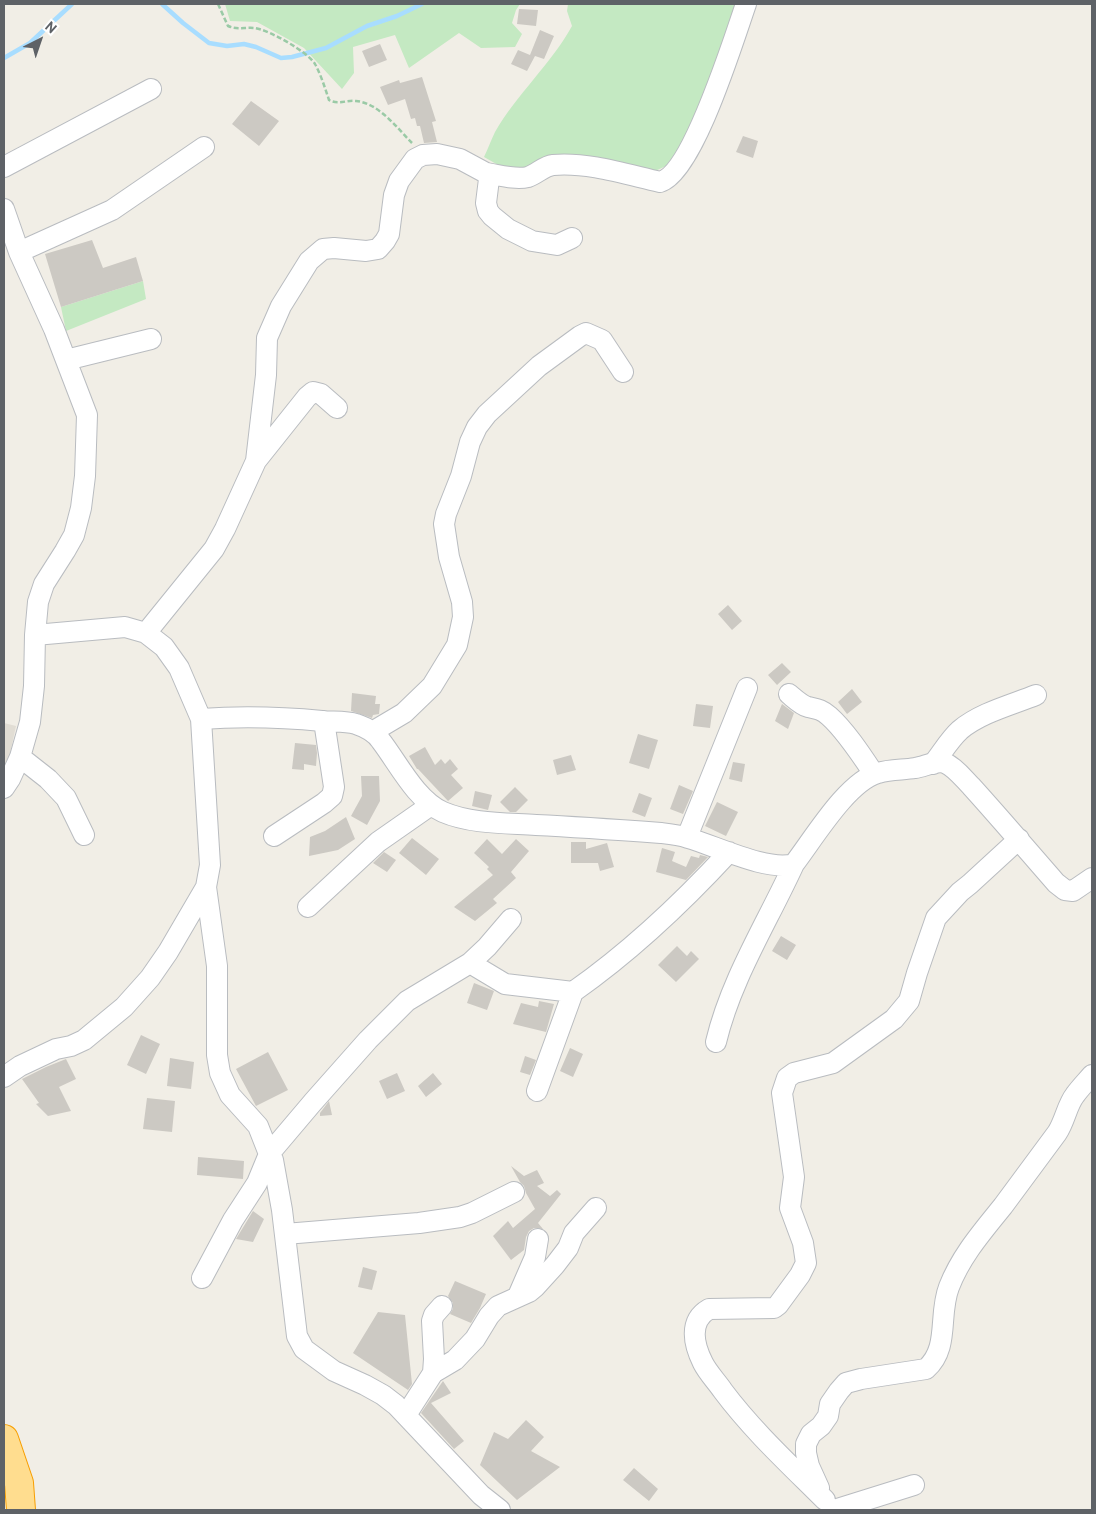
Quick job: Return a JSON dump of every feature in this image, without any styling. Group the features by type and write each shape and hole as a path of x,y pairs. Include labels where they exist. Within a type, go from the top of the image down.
{"highway":[{"path":"4,1439 19,1483 21,1510"}],"street":[{"path":"256,461 266,375 267,338 281,306 309,261 323,249 334,248 366,251 378,249 385,242 389,234 394,195 399,181 415,159 423,155 437,154 460,158 486,173 508,177 528,177 550,165 565,165 590,167 660,182 666,180 688,153 699,130 746,4"},
{"path":"4,167 151,89"},
{"path":"19,252 112,210 204,147"},
{"path":"486,173 489,179 486,203 488,211 508,229 532,241 557,245 572,238"},
{"path":"4,209 19,252 54,329 87,415 85,476 74,535 44,584 38,602 34,635 34,686 30,722 20,757 4,788"},
{"path":"372,732 404,713 432,686 457,645 463,617 462,602 449,557 444,524 461,476 470,442 477,427 487,414 539,366 586,333 602,340 623,372"},
{"path":"66,360 150,339"},
{"path":"146,633 214,549 226,529 256,461 307,397 313,392 321,394 337,408"},
{"path":"34,635 125,627 146,633 164,647 178,668 201,719 210,865 206,887 217,966 217,1055 220,1073 230,1095 258,1126 273,1160 285,1234 297,1336 304,1349 334,1371 383,1395 406,1415 483,1503 500,1510"},
{"path":"687,837 747,688"},
{"path":"789,694 802,704 808,707 816,707 830,716 856,747 874,774"},
{"path":"933,764 951,739 961,729 977,719 1036,695"},
{"path":"201,719 248,716 355,724 372,732 380,739 396,764 422,797 431,805 442,812 461,818 493,822 661,833 687,837 773,865 782,867 794,864"},
{"path":"274,836 332,796 334,787 324,721"},
{"path":"20,757 48,779 66,798 84,835"},
{"path":"716,1042 720,1025 738,976 794,864 850,792 860,782 874,774 933,764 946,764 957,772 1019,839 1056,884 1065,890 1073,891 1092,878"},
{"path":"308,907 378,842 431,805"},
{"path":"829,1507 740,1414 704,1366 695,1340 697,1322 699,1317 709,1309 774,1308 800,1275 806,1263 803,1243 790,1208 794,1177 782,1093 787,1078 794,1073 833,1063 894,1019 909,1001 936,918 960,892 1019,839"},
{"path":"536,1091 573,992 595,977 666,916 729,852"},
{"path":"4,1077 20,1066 56,1049 71,1046 84,1040 124,1007 150,978 206,887"},
{"path":"202,1278 233,1220 257,1183 269,1154 368,1040 407,1002 470,963 510,919"},
{"path":"470,963 505,984 573,992"},
{"path":"829,1507 809,1466 806,1444 811,1434 821,1426 828,1416 830,1404 846,1383 926,1369 933,1363 939,1353 942,1342 944,1305 949,1287 968,1250 1020,1184 1059,1130 1074,1096 1092,1075"},
{"path":"285,1234 419,1223 460,1217 514,1192"},
{"path":"432,1373 455,1360 475,1339 489,1316 498,1306 529,1292 535,1287 555,1265 568,1248 574,1233 596,1208"},
{"path":"518,1296 535,1257 538,1239"},
{"path":"406,1415 432,1373 434,1359 432,1321 434,1315 442,1306"},
{"path":"829,1507 914,1486"}],"path":[{"path":"218,4 228,26 237,29 256,28 282,39 298,49 314,62 329,100 335,103 356,101 371,104 423,155"}],"shaded area":[{"path":"4,723 16,726 4,782"}],"green space":[{"path":"225,4 520,4 512,23 522,34 515,47 481,48 459,33 409,68 395,35 353,47 354,73 342,89 304,48 257,22 230,21"},
{"path":"568,4 735,4 715,68 684,142 666,166 640,178 531,167 507,170 484,157 495,132 504,118 564,40 572,26 567,11"},
{"path":"143,281 146,299 66,331 61,307"}],"building":[{"path":"519,9 538,10 536,26 517,24"},
{"path":"540,30 554,36 544,59 535,56 527,71 511,64 518,50 530,55"},
{"path":"380,44 387,60 369,67 362,51"},
{"path":"422,77 436,121 432,122 437,142 424,143 420,126 417,126 415,118 411,119 405,99 388,105 380,87 399,80 400,83"},
{"path":"251,101 279,121 259,146 232,124"},
{"path":"743,136 758,141 753,158 736,152"},
{"path":"92,240 103,268 136,257 143,281 61,307 45,254"},
{"path":"728,605 742,621 732,630 718,614"},
{"path":"782,663 791,672 777,685 768,675"},
{"path":"852,689 862,702 847,714 838,702"},
{"path":"352,693 376,696 375,704 380,704 379,714 373,715 372,718 351,711"},
{"path":"696,704 713,706 710,728 693,726"},
{"path":"782,704 794,713 788,729 775,721"},
{"path":"638,734 658,740 649,769 629,763"},
{"path":"295,743 316,745 316,766 304,764 304,770 292,769"},
{"path":"425,747 435,765 441,759 445,764 450,759 458,769 451,775 463,788 448,801 417,769 409,756"},
{"path":"571,755 576,770 557,775 553,760"},
{"path":"733,762 745,764 742,782 729,779"},
{"path":"361,776 379,776 380,801 367,825 351,816 362,796"},
{"path":"679,785 693,791 683,814 670,809"},
{"path":"515,787 528,800 516,812 510,812 500,802"},
{"path":"475,791 492,795 488,810 472,806"},
{"path":"639,793 652,798 645,817 632,812"},
{"path":"717,802 738,812 726,836 705,826"},
{"path":"346,817 355,839 338,850 309,856 310,837 325,831"},
{"path":"412,838 439,859 426,875 399,853"},
{"path":"487,839 502,854 516,839 529,851 511,872 516,878 493,899 497,903 475,921 454,907 493,875 487,869 489,867 474,853"},
{"path":"571,842 586,842 586,849 607,843 614,867 600,871 598,863 571,863"},
{"path":"662,848 675,852 672,861 686,867 691,856 699,858 700,855 708,857 686,880 656,872"},
{"path":"384,852 396,860 387,872 373,863"},
{"path":"781,936 796,945 787,960 772,951"},
{"path":"677,946 687,956 691,951 699,959 676,982 658,965"},
{"path":"474,983 494,991 487,1010 467,1003"},
{"path":"539,1001 554,1004 546,1032 513,1024 521,1003 538,1007"},
{"path":"141,1035 160,1044 146,1074 127,1065"},
{"path":"570,1048 583,1054 573,1077 560,1071"},
{"path":"268,1052 288,1090 256,1106 236,1069"},
{"path":"525,1056 536,1060 530,1075 520,1072"},
{"path":"170,1058 194,1062 191,1089 167,1086"},
{"path":"66,1059 76,1079 59,1087 71,1111 48,1116 36,1104 39,1103 22,1079"},
{"path":"397,1073 405,1091 387,1099 379,1081"},
{"path":"433,1073 442,1084 426,1097 418,1086"},
{"path":"147,1098 175,1101 172,1132 143,1129"},
{"path":"329,1101 332,1115 320,1116 320,1113"},
{"path":"198,1157 244,1161 243,1179 197,1175"},
{"path":"511,1166 524,1176 537,1170 544,1183 537,1186 550,1196 557,1190 561,1194 538,1223 543,1229 534,1228 529,1231 524,1250 511,1260 493,1236 508,1221 513,1228 535,1209 524,1186"},
{"path":"253,1211 264,1219 253,1242 236,1239"},
{"path":"363,1267 377,1271 372,1290 358,1287"},
{"path":"455,1281 486,1294 471,1323 450,1314 453,1309 453,1303 448,1296"},
{"path":"378,1312 405,1315 412,1384 408,1390 353,1353"},
{"path":"443,1381 451,1393 431,1403 464,1441 454,1449 421,1413"},
{"path":"526,1420 544,1437 531,1451 560,1467 517,1500 480,1465 494,1432 508,1439"},
{"path":"634,1468 658,1489 649,1501 623,1480"}],"waterway":[{"path":"4,58 30,43 72,4"},
{"path":"162,4 209,43 227,46 244,44 281,58 326,48 367,26 397,16 422,4"}]}
